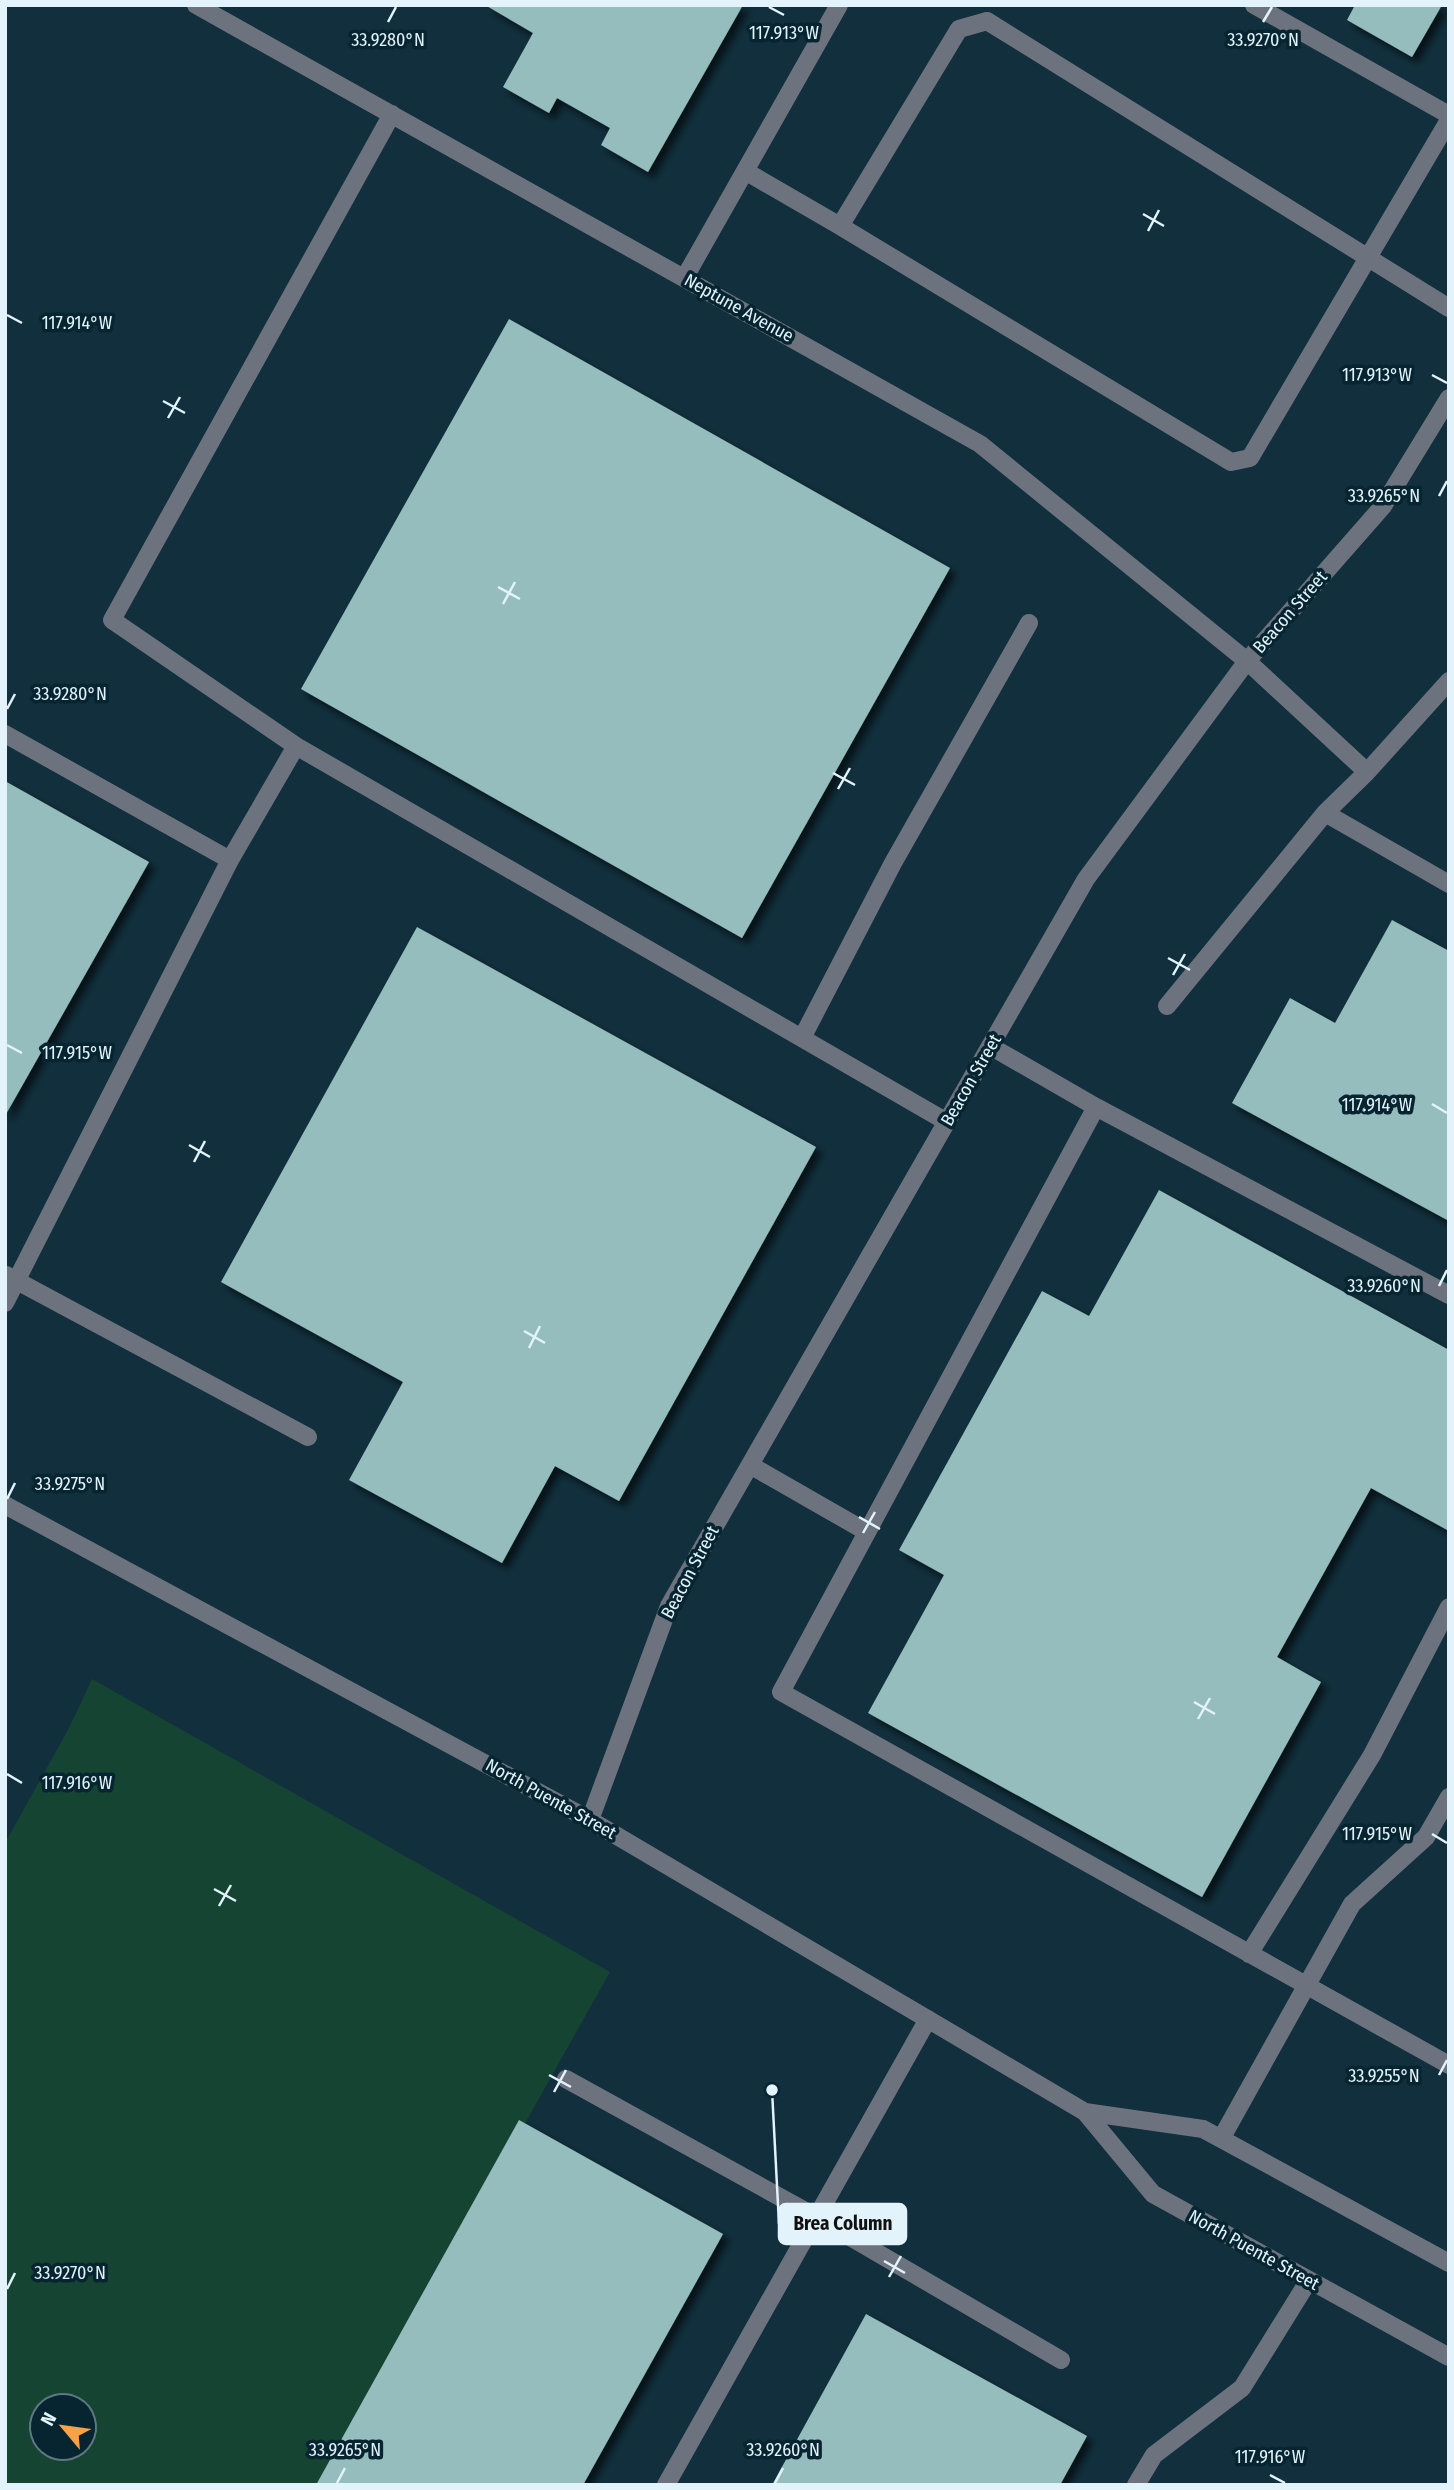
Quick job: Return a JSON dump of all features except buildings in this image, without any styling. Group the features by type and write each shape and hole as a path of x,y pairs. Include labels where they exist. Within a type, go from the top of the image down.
{"street":[{"name":"Neptune Avenue","path":"196,5 980,444 1247,661 1367,772"},
{"path":"685,277 839,5"},
{"path":"1254,5 1449,115"},
{"path":"840,226 959,29 987,20 1449,307"},
{"path":"392,114 112,620 296,746 947,1122"},
{"path":"745,170 1231,462 1250,457 1370,258 1449,120"},
{"name":"Beacon Street","path":"590,1820 669,1606 1086,879 1247,661 1383,506 1449,398"},
{"path":"802,1038 893,863 1029,624"},
{"path":"1167,1006 1325,813 1448,686"},
{"path":"5,734 230,860"},
{"path":"5,1303 10,1278 230,860 296,746"},
{"path":"1325,813 1449,884"},
{"path":"990,1046 1096,1107 1449,1295"},
{"path":"1096,1107 780,1692 1449,2064"},
{"path":"10,1278 308,1437"},
{"path":"750,1465 867,1532"},
{"name":"North Puente Street","path":"5,1505 590,1820 928,2019 1085,2112 1153,2194 1449,2357"},
{"path":"1249,1954 1372,1755 1449,1607"},
{"path":"1221,2139 1352,1904 1426,1836 1449,1797"},
{"path":"666,2485 928,2019"},
{"path":"566,2079 816,2217 1061,2360"},
{"name":"North Puente Street","path":"1085,2112 1203,2129 1449,2263"},
{"path":"1136,2485 1154,2455 1242,2388 1309,2280"}],"green space":[{"path":"92,1679 610,1972 322,2485 5,2485 5,1843 69,1728"}],"place":[{"name":"Brea Column","path":"772,2090"}]}
